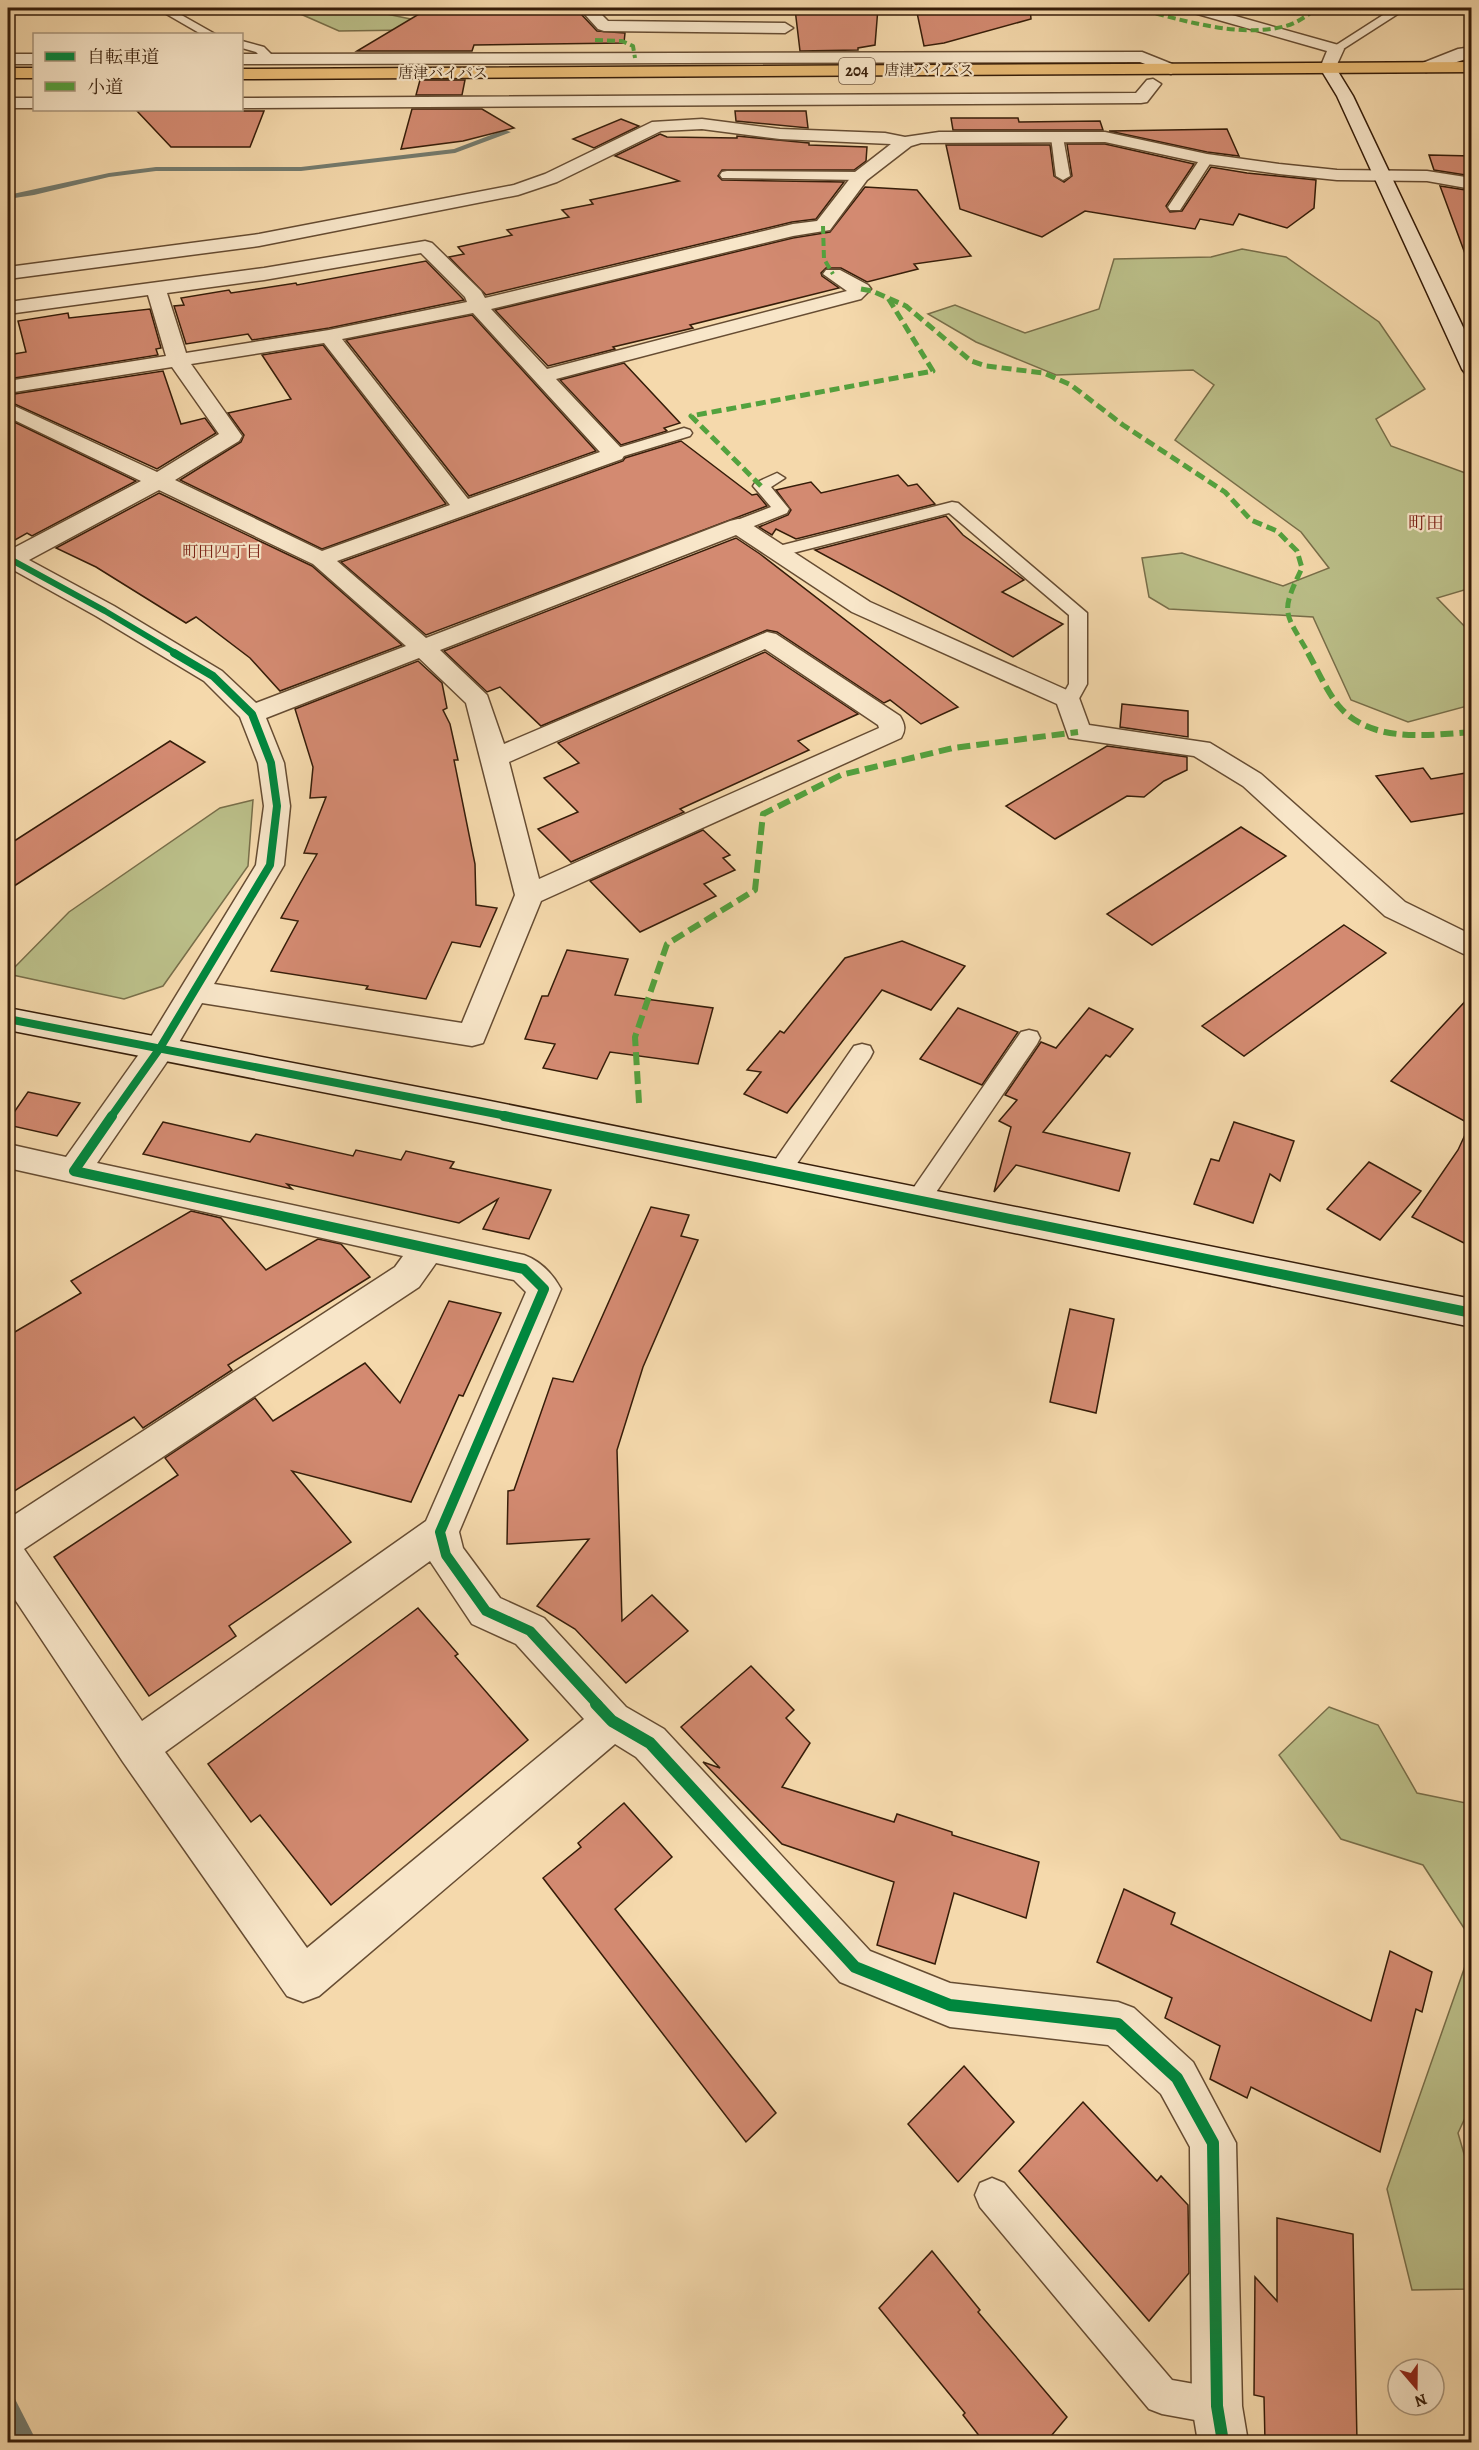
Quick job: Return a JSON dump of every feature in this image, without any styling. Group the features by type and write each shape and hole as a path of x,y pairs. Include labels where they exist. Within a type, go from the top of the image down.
{"highway":[{"name":"唐津バイパス","path":"243,88 839,65 1171,69 1472,82"},
{"name":"唐津バイパス","path":"1153,84 1472,66"},
{"path":"8,73 25,83"},
{"name":"唐津バイパス","path":"243,74 403,81 914,95"}],"street":[{"path":"587,8 603,26 785,28"},
{"path":"784,8 786,59"},
{"path":"1192,8 1336,49 1333,75 1472,369"},
{"path":"1426,67 1464,52 1472,52"},
{"path":"8,59 25,83 33,101"},
{"path":"243,59 271,60 403,81 612,102 914,95 1141,98 1153,84"},
{"path":"243,103 403,81 786,59 839,65"},
{"path":"914,95 930,106 939,137"},
{"path":"612,102 658,126"},
{"path":"8,273 259,240 518,190 551,178 658,126 702,124 780,134 885,138 905,142"},
{"path":"8,387 329,336 478,306 793,230 823,226 861,176 905,142 921,138 1119,139 1207,159 1337,175 1427,176 1472,184"},
{"path":"8,308 264,274 425,247 474,294 478,306 615,454 462,506 321,559"},
{"path":"543,376 854,295 861,289 833,274"},
{"path":"9,559 158,481 231,436 178,361 156,289"},
{"path":"329,336 462,506"},
{"path":"8,409 321,559 423,648 478,700 495,758 529,896 472,1035 193,991"},
{"path":"252,714 738,526 861,607 1069,700 1078,732 1201,749 1252,780 1395,909 1472,948"},
{"path":"9,559 105,611 213,676 252,714 271,763 277,806 270,865 160,1048 74,1171"},
{"path":"495,758 767,639 891,722 892,732 529,896"},
{"path":"8,1019 1472,1313"},
{"path":"8,1156 524,1269 544,1289 440,1532 137,1748"},
{"path":"8,1539 407,1277 428,1248"},
{"path":"440,1532 446,1555 486,1611 530,1631 612,1721 650,1743 855,1967 950,2005 1118,2024 1178,2078 1213,2143 1220,2424"},
{"path":"8,1558 137,1748 303,1980 612,1721"}],"lane":[{"path":"162,8 207,33"},
{"path":"1336,49 1397,9"},
{"path":"243,45 260,49 271,60"},
{"path":"1057,137 1064,176"},
{"path":"1175,207 1207,159"},
{"path":"727,175 861,176"},
{"path":"615,454 684,433"},
{"path":"738,526 781,509 761,486 777,478"},
{"path":"777,552 952,507 1078,613 1078,684 1069,700"},
{"path":"918,1200 1029,1038"},
{"path":"779,1172 862,1052"},
{"path":"992,2195 1162,2396 1220,2424"}],"green space":[{"path":"292,8 358,8 420,21 410,30 339,31 296,12"},
{"path":"1242,249 1286,257 1379,322 1425,389 1376,419 1391,446 1471,475 1471,588 1437,598 1471,633 1471,705 1408,722 1351,700 1313,617 1169,609 1149,597 1142,558 1182,553 1283,586 1329,568 1301,532 1175,440 1214,385 1193,370 1056,375 976,342 928,314 955,305 1025,333 1099,309 1114,259 1211,257"},
{"path":"253,800 248,866 163,986 124,999 8,974 69,912 220,808"},
{"path":"1329,1707 1378,1725 1417,1793 1471,1804 1471,1939 1423,1865 1341,1839 1279,1755"},
{"path":"1471,1949 1471,2105 1458,2133 1471,2178 1471,2289 1412,2290 1387,2189"}],"building":[{"path":"429,8 499,8 580,13 597,31 625,33 624,43 474,45 472,51 357,51"},
{"path":"878,8 875,45 858,48 858,50 800,51 795,9"},
{"path":"916,8 1030,8 1031,19 944,43 924,46"},
{"path":"420,80 465,80 462,95 416,95"},
{"path":"412,109 482,109 514,128 463,141 401,149"},
{"path":"137,111 264,111 250,147 171,147"},
{"path":"735,111 806,111 808,128 736,121"},
{"path":"951,118 1018,118 1019,122 1100,121 1103,130 953,130"},
{"path":"621,119 639,126 594,148 573,139"},
{"path":"1227,129 1239,156 1207,152 1109,131"},
{"path":"660,134 667,137 737,138 737,136 809,143 809,145 867,147 866,161 854,170 722,170 718,176 722,180 844,182 816,219 792,222 486,295 449,257 464,254 458,247 512,235 507,230 569,217 562,210 593,204 590,200 679,181 615,156"},
{"path":"1067,144 1105,144 1194,164 1166,206 1170,212 1182,211 1211,167 1316,180 1314,208 1287,228 1239,214 1233,225 1200,219 1195,229 1085,211 1042,237 960,209 946,145 1050,145 1054,176 1064,182 1072,176"},
{"path":"1429,155 1472,156 1472,176 1434,170"},
{"path":"1440,186 1472,191 1472,258 1467,259"},
{"path":"865,187 917,190 971,256 914,264 918,269 867,282 841,268 826,268 821,273 822,276 839,288 690,325 693,328 613,347 615,349 548,366 495,310 793,238 830,232"},
{"path":"426,261 464,300 329,328 252,340 248,334 186,344 174,306 184,305 181,298 229,290 231,293 296,283 297,285"},
{"path":"150,309 161,348 156,349 158,355 8,379 8,355 26,352 18,321 68,313 69,318"},
{"path":"472,315 596,451 469,496 346,340"},
{"path":"323,345 446,504 322,549 180,480 241,442 244,435 228,413 291,399 262,355"},
{"path":"624,363 680,423 664,428 667,431 621,445 560,380"},
{"path":"163,371 181,424 205,418 216,433 157,469 8,401 8,395"},
{"path":"8,419 136,481 32,536 27,533 8,544"},
{"path":"681,441 752,495 757,494 767,506 426,635 341,562 623,461 625,458"},
{"path":"898,475 908,486 917,484 935,504 796,539 776,529 772,535 759,527 788,515 791,510 776,490 811,482 821,493"},
{"path":"159,493 312,566 402,645 280,691 250,658 196,617 186,623 96,567 56,548"},
{"path":"946,516 963,535 1024,580 1002,592 1063,624 1013,657 815,550"},
{"path":"736,538 760,554 958,707 921,724 890,700 884,703 777,632 767,630 541,726 500,687 487,692 444,651"},
{"path":"765,652 858,714 798,741 809,750 680,809 684,812 571,862 538,829 578,812 544,778 579,763 558,743"},
{"path":"418,661 442,683 447,708 443,710 450,724 458,760 454,760 475,864 476,905 497,908 480,947 452,942 426,999 366,989 368,986 271,971 298,921 281,918 317,854 304,853 326,797 310,798 313,767 295,709"},
{"path":"1122,704 1188,711 1188,737 1120,727"},
{"path":"170,741 205,762 8,890 8,845"},
{"path":"1107,746 1187,757 1187,770 1164,781 1144,797 1127,796 1055,839 1006,806"},
{"path":"1423,768 1431,779 1472,772 1472,812 1411,822 1376,776"},
{"path":"1241,827 1286,856 1152,945 1107,914"},
{"path":"703,830 730,855 723,858 735,870 704,884 716,896 640,932 590,881"},
{"path":"1344,925 1386,953 1244,1056 1202,1026"},
{"path":"902,941 965,966 931,1010 882,990 787,1113 744,1094 761,1072 747,1070 780,1031 784,1033 845,958"},
{"path":"567,950 628,959 615,995 713,1008 698,1064 610,1052 597,1079 543,1068 555,1044 525,1039 542,996 548,996"},
{"path":"1472,994 1472,1247 1412,1217 1458,1150 1470,1124 1391,1081"},
{"path":"958,1008 1018,1032 982,1085 920,1059"},
{"path":"1089,1008 1133,1029 1110,1057 1106,1055 1043,1132 1130,1153 1119,1191 1016,1165 994,1192 1011,1127 999,1121 1017,1100 1005,1095 1041,1042 1056,1048"},
{"path":"28,1092 80,1103 57,1136 8,1125 8,1121"},
{"path":"163,1122 250,1142 256,1134 353,1156 356,1150 401,1160 406,1151 454,1162 450,1168 551,1190 529,1239 483,1229 498,1199 459,1223 287,1184 292,1189 143,1154"},
{"path":"1234,1122 1294,1141 1280,1181 1270,1174 1253,1223 1194,1204 1211,1159 1219,1161"},
{"path":"1369,1162 1421,1191 1380,1240 1327,1209"},
{"path":"651,1207 689,1215 681,1236 698,1240 643,1367 617,1450 622,1621 652,1595 688,1631 626,1683 575,1629 537,1606 589,1539 507,1544 508,1491 514,1490 553,1378 573,1382"},
{"path":"191,1211 221,1218 266,1270 318,1239 341,1244 370,1277 228,1365 232,1370 143,1428 134,1417 8,1495 8,1336 81,1293 71,1281"},
{"path":"449,1301 501,1313 463,1396 459,1395 411,1502 292,1471 351,1542 229,1626 236,1636 149,1696 54,1557 178,1475 165,1458 255,1398 273,1421 365,1363 400,1403"},
{"path":"1070,1309 1114,1319 1096,1413 1050,1402"},
{"path":"418,1608 458,1654 455,1656 528,1740 331,1905 260,1815 251,1822 208,1764"},
{"path":"751,1666 794,1710 786,1718 810,1743 782,1787 894,1822 897,1814 952,1832 952,1835 1039,1862 1026,1918 954,1893 935,1964 877,1945 894,1882 782,1844 703,1762 720,1768 681,1727"},
{"path":"624,1803 672,1857 615,1909 776,2113 746,2142 543,1878 581,1847 578,1843"},
{"path":"1124,1889 1175,1913 1171,1924 1371,2021 1390,1951 1432,1972 1422,2012 1416,2009 1380,2152 1251,2087 1247,2098 1210,2079 1220,2046 1165,2018 1172,1998 1097,1962"},
{"path":"964,2066 1014,2122 958,2182 908,2124"},
{"path":"1083,2102 1157,2181 1161,2176 1188,2205 1189,2273 1149,2321 1019,2171"},
{"path":"1277,2218 1353,2234 1357,2442 1265,2442 1264,2397 1254,2395 1255,2277 1277,2301"},
{"path":"932,2251 980,2310 978,2312 1067,2417 1046,2442 984,2442 963,2415 965,2413 879,2308"}],"waterway":[{"path":"8,197 109,175 156,169 301,169 455,151 507,132"},
{"path":"8,2406 27,2442"}],"marked path":[{"path":"1133,8 1210,25 1250,30 1286,26 1319,8"},
{"path":"595,40 622,41 633,46 635,58"},
{"path":"823,226 824,259 833,274"},
{"path":"861,289 872,291 906,306 971,361 986,366 1044,373 1071,385 1123,425 1225,492 1251,520 1277,531 1297,551 1302,568 1287,599 1287,616 1338,705 1362,724 1402,736 1472,732"},
{"path":"761,486 691,416 933,371 888,298"},
{"path":"639,1103 635,1037 667,944 755,890 763,814 841,775 953,748 1078,732"}],"cycle path":[{"path":"8,558 105,611 213,676 252,714 271,763 277,806 270,865 160,1048 74,1171 524,1269 544,1289 440,1532 446,1555 486,1611 530,1631 612,1721 650,1743 855,1967 950,2005 1118,2024 1177,2078 1213,2143 1217,2406 1223,2442"},
{"path":"8,1019 480,1111 1472,1313"}],"district":[{"name":"町田","path":"1426,523"},
{"name":"町田四丁目","path":"222,552"}]}
